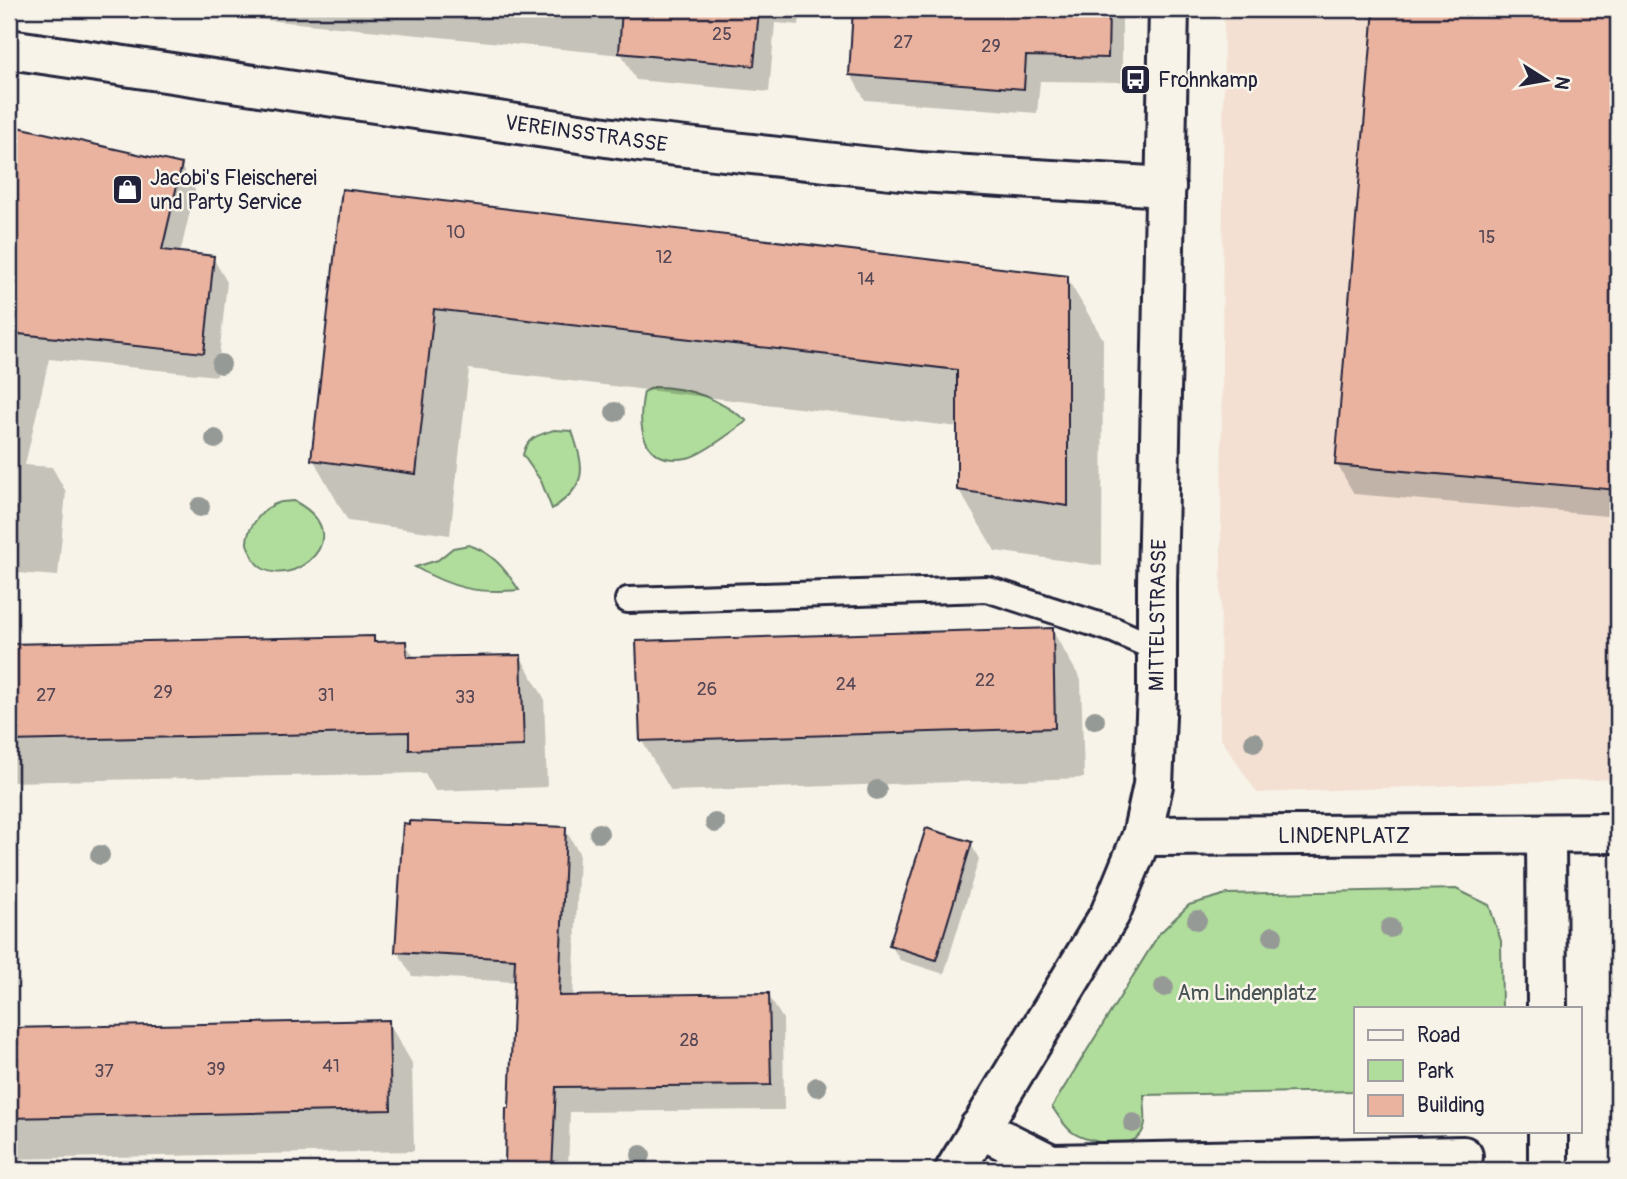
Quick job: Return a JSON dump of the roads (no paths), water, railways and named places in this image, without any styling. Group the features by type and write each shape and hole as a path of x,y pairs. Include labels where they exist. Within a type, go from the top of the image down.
{"street":[{"name":"MITTELSTRASSE","path":"955,1170 1110,914 1142,836 1153,785 1169,9"},
{"name":"VEREINSSTRASSE","path":"9,49 640,142 919,172 1167,187"},
{"name":"LINDENPLATZ","path":"1142,836 1618,833"},
{"path":"1546,835 1547,1007"},
{"path":"979,1128 1051,1164 1463,1156"}],"lane":[{"path":"628,600 988,589 1114,630 1157,649"}],"place":[{"name":"Frohnkamp","path":"1135,80"},
{"name":"Jacobi's Fleischerei und Party Service","path":"127,190"}],"park label":[{"name":"Am Lindenplatz","path":"1247,993"}]}
